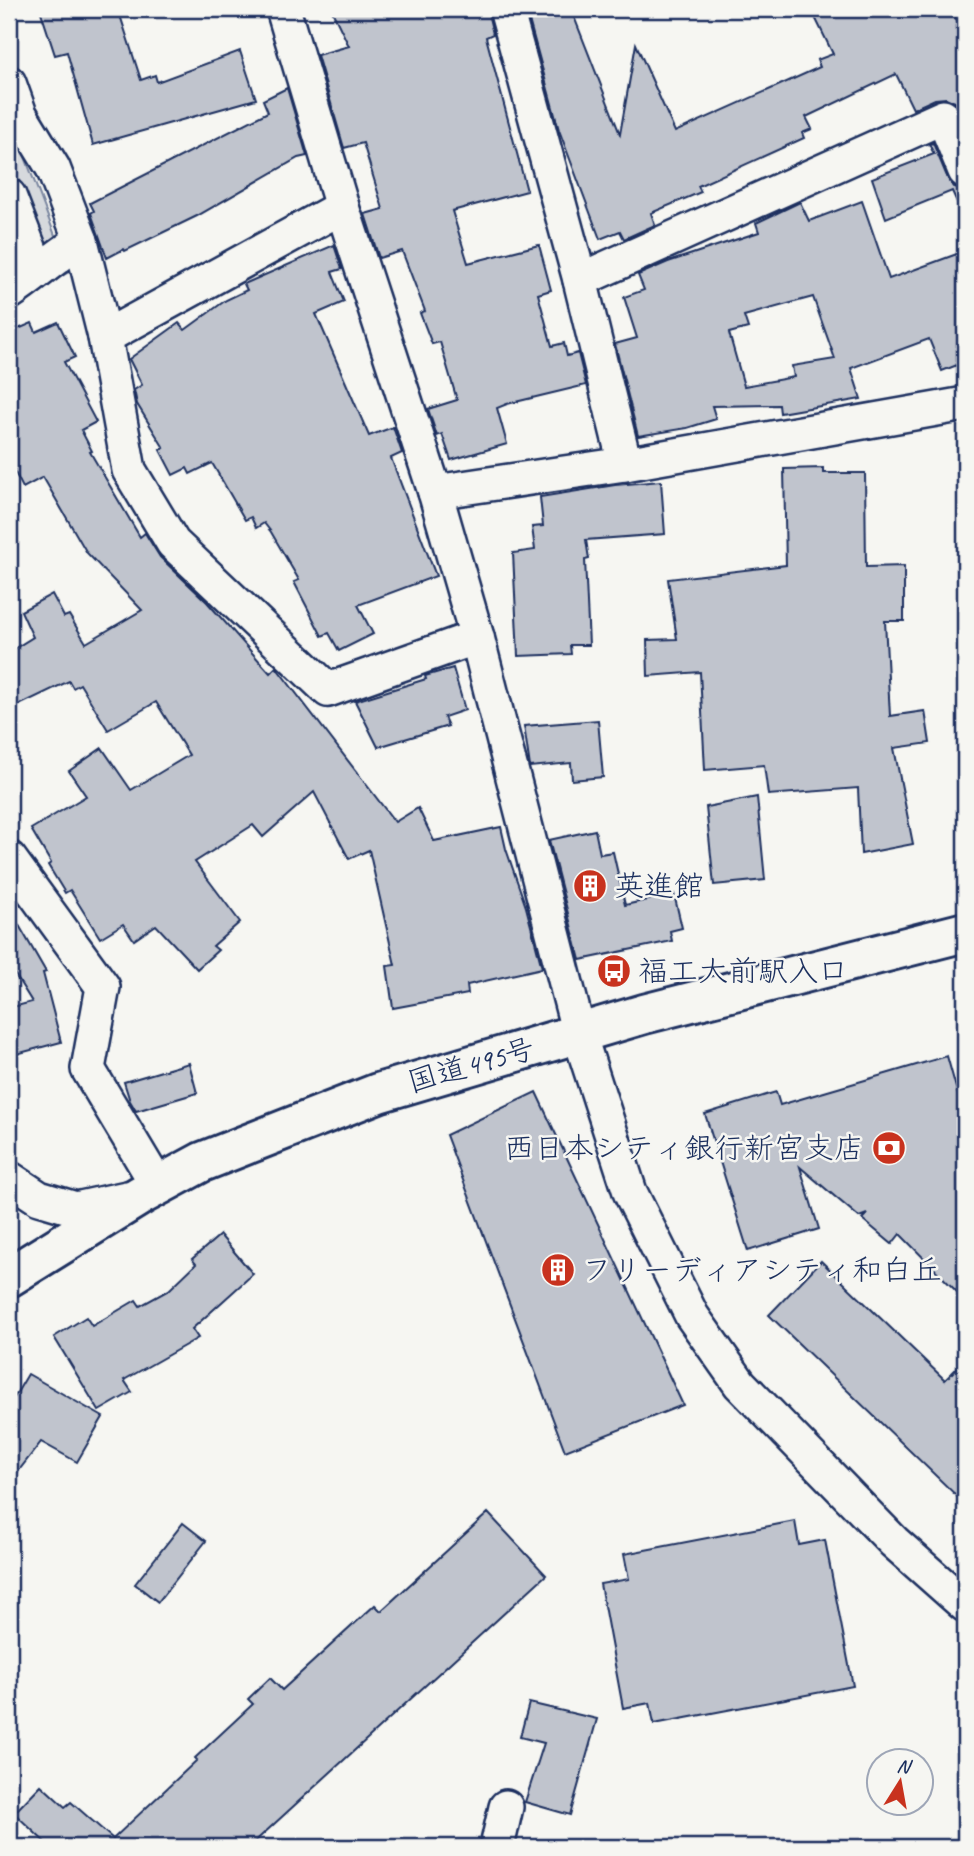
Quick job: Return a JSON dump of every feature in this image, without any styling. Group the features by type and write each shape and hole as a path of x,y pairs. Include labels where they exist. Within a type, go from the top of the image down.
{"highway":[{"name":"国道495号","path":"9,1277 149,1191 202,1162 378,1093 657,1011 965,932"}],"street":[{"path":"283,9 342,207 435,492 477,637 579,1034 630,1192 692,1316 740,1384 894,1542 965,1605"},
{"path":"506,9 580,280 625,464"},
{"path":"9,83 20,114 53,168 81,241 105,337 129,470 173,543 328,690 477,637"},
{"path":"580,280 943,117 965,171"},
{"path":"9,195 38,271"},
{"path":"105,337 342,207"},
{"path":"9,293 54,257 81,241"},
{"path":"435,492 625,464 965,404"},
{"path":"9,858 103,987 88,1069 149,1191 76,1209 38,1198 9,1178"},
{"path":"497,1847 506,1807"}],"shaded area":[{"path":"9,115 69,272 9,304"}],"building":[{"path":"40,9 118,9 141,80 155,75 157,82 240,51 256,99 93,145 67,52 55,55"},
{"path":"331,9 487,9 493,34 486,37 527,191 452,211 468,263 539,245 551,290 538,294 552,346 564,343 567,356 578,353 586,385 497,408 507,444 451,460 442,434 437,436 428,409 457,400 440,342 432,344 420,313 425,311 402,251 379,258 365,214 383,209 363,143 344,148 317,55 349,46"},
{"path":"526,9 571,9 620,134 636,44 675,132 820,67 817,60 833,54 811,9 952,9 965,38 965,121 955,102 946,98 935,99 913,109 896,74 806,117 812,129 802,133 804,138 698,186 701,192 651,213 655,225 624,239 620,231 600,239 559,130"},
{"path":"287,88 307,156 298,158 197,216 107,258 90,203 268,112 263,100"},
{"path":"933,143 948,179 954,187 965,190 965,220 952,191 886,218 872,178 934,154 929,144"},
{"path":"862,201 889,279 965,251 965,362 942,371 929,339 851,368 861,399 780,413 779,405 712,406 716,419 687,428 638,436 615,344 637,338 624,297 644,290 638,275 668,262 759,232 756,223 800,202 809,221","holes":["813,297 835,359 792,366 794,377 744,386 729,333 748,328 744,316"]},
{"path":"334,245 342,269 332,272 344,302 316,314 369,436 393,427 402,453 391,458 436,576 358,605 373,634 339,651 329,633 322,636 294,582 299,580 271,532 264,523 256,528 251,517 245,520 212,463 190,474 187,468 173,475 160,450 164,448 137,404 134,390 142,385 129,359 179,323 185,330 226,300 247,290 244,284"},
{"path":"58,322 75,357 64,362 96,422 81,430 92,451 90,452 140,537 145,533 160,557 207,602 270,673 276,667 395,822 418,808 434,841 501,827 542,968 467,985 468,994 393,1008 387,966 395,965 369,850 349,859 314,792 263,837 253,825 195,862 240,922 213,946 218,950 197,969 156,925 134,940 123,924 100,938 70,890 65,893 31,829 86,796 69,771 102,748 131,790 189,755 156,702 108,730 80,684 73,688 69,681 9,710 9,652 33,637 21,611 52,594 64,617 69,615 86,643 142,610 87,553 43,477 23,488 9,461 9,333 32,323 36,332"},
{"path":"823,468 823,473 865,473 866,567 904,566 904,621 885,621 890,716 925,711 930,743 894,748 913,844 861,854 858,788 768,795 764,765 705,770 700,672 648,676 647,640 677,639 668,579 786,565 784,469"},
{"path":"661,481 665,534 586,540 589,559 585,560 589,645 570,645 571,654 518,656 513,553 535,550 532,527 543,526 540,497"},
{"path":"453,668 465,710 444,717 448,726 378,747 355,701"},
{"path":"598,720 603,777 572,780 571,763 530,767 524,726"},
{"path":"757,797 765,880 714,885 706,807"},
{"name":"英進館","path":"595,830 600,854 613,852 625,905 674,894 682,928 670,931 672,941 580,960 549,840"},
{"path":"9,908 46,972 43,973 61,1042 9,1056 9,1008 32,1002 9,965"},
{"path":"947,1056 965,1120 965,1300 900,1234 892,1244 862,1219 867,1214 859,1217 800,1167 819,1229 748,1251 705,1114 776,1092 780,1105"},
{"path":"189,1063 197,1093 136,1111 124,1082"},
{"name":"フリーディアシティ和白丘","path":"536,1092 683,1405 565,1451 446,1135"},
{"path":"220,1235 253,1274 192,1329 198,1338 124,1380 132,1392 99,1411 54,1337 86,1317 92,1326 136,1300 140,1306 169,1290 196,1264 192,1259"},
{"path":"821,1261 945,1380 965,1360 965,1504 769,1315"},
{"path":"28,1374 103,1417 77,1462 41,1442 9,1483 9,1406"},
{"path":"488,1513 546,1575 249,1847 50,1847 14,1813 41,1785 65,1807 71,1802 113,1839 253,1704 248,1699 270,1678 282,1690 375,1605 381,1611"},
{"path":"795,1521 799,1545 825,1540 853,1686 654,1724 650,1703 623,1708 600,1584 629,1579 624,1554"},
{"path":"183,1523 206,1541 158,1602 135,1584"},
{"path":"529,1703 597,1719 570,1815 525,1802 544,1743 520,1737"}],"place":[{"name":"英進館","path":"590,886"},
{"name":"福工大前駅入口","path":"614,971"},
{"name":"西日本シティ銀行新宮支店","path":"889,1148"},
{"name":"フリーディアシティ和白丘","path":"558,1270"}]}
